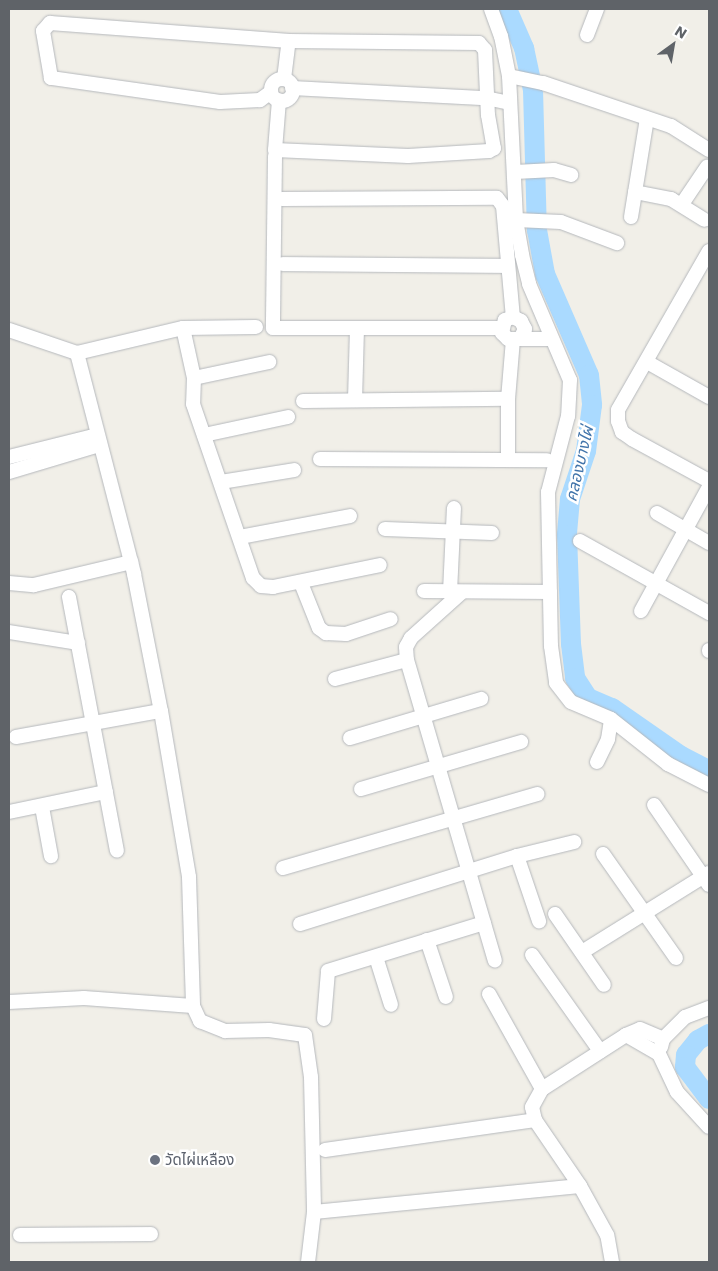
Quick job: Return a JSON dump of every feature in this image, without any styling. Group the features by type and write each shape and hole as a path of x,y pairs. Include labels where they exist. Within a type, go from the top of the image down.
{"street":[{"path":"491,9 514,76 509,103 520,172 529,284 570,380 570,402 548,492 550,592 556,683 571,702 611,719 668,764 709,785"},
{"path":"588,35 597,9"},
{"path":"275,96 275,150 408,156 488,151 494,148 486,98 485,50 479,43 289,41 50,23 42,31 52,78 220,102 260,100 275,96 289,98 289,41"},
{"path":"514,76 543,83 647,118 688,134 709,150"},
{"path":"288,84 486,98 509,103"},
{"path":"631,217 647,118"},
{"path":"275,156 273,328 357,330 502,328"},
{"path":"682,204 707,167"},
{"path":"520,172 545,170 571,175"},
{"path":"635,192 682,204 704,220"},
{"path":"282,199 497,198 503,206 508,266 517,319 524,329 517,338 508,399 508,460"},
{"path":"523,220 544,219 576,227 617,243"},
{"path":"641,611 688,530 709,481 622,432 618,421 618,410 648,362 709,251"},
{"path":"283,264 508,266"},
{"path":"544,321 505,320 502,328 505,336 551,339"},
{"path":"9,330 77,353 183,328 256,327"},
{"path":"183,328 194,378 193,404 253,578 261,586 301,584 380,565"},
{"path":"355,400 357,330"},
{"path":"77,353 131,562 161,711 189,877 193,1006 200,1021 225,1031 269,1030 305,1035 311,1078 314,1212 308,1262"},
{"path":"194,378 269,362"},
{"path":"648,362 709,397"},
{"path":"303,401 508,399"},
{"path":"204,435 288,417"},
{"path":"9,457 98,440"},
{"path":"9,472 98,440"},
{"path":"320,458 547,460"},
{"path":"221,482 294,470"},
{"path":"454,508 453,532 456,592 411,638 406,647 407,660 454,820 467,872 495,960"},
{"path":"657,513 709,543"},
{"path":"240,537 350,516"},
{"path":"385,529 492,533"},
{"path":"580,541 709,613"},
{"path":"9,583 34,585 131,562"},
{"path":"301,584 318,628 326,633 346,634 391,619"},
{"path":"424,591 550,592"},
{"path":"68,597 117,851"},
{"path":"9,632 78,643"},
{"path":"335,679 407,660"},
{"path":"350,738 423,714 481,699"},
{"path":"16,737 161,711"},
{"path":"597,762 608,739 611,719"},
{"path":"361,789 521,742"},
{"path":"9,812 42,808 106,792"},
{"path":"283,868 454,820 537,794"},
{"path":"582,952 645,912 707,878 654,805"},
{"path":"42,808 51,856"},
{"path":"300,924 517,856 574,842"},
{"path":"603,854 676,958"},
{"path":"517,856 539,921"},
{"path":"555,914 604,985"},
{"path":"324,1019 328,971 484,923"},
{"path":"427,940 446,997"},
{"path":"532,955 600,1051"},
{"path":"376,957 391,1005"},
{"path":"489,994 542,1089"},
{"path":"9,1002 84,998 193,1006"},
{"path":"659,1054 663,1039 685,1017 709,1008"},
{"path":"612,1262 607,1235 580,1186 535,1120 532,1106 542,1089 626,1035 640,1029 663,1039"},
{"path":"626,1035 659,1054 677,1092 709,1126"},
{"path":"326,1150 535,1120"},
{"path":"314,1212 580,1186"},
{"path":"20,1235 151,1234"}],"waterway":[{"name":"คลองบางไผ่","path":"507,9 524,48 533,90 537,230 545,274 589,375 592,405 586,451 570,499 567,535 571,644 575,678 588,698 612,708 681,756 709,770"},
{"name":"คลองบางไผ่","path":"709,1034 698,1040 686,1055 685,1067 709,1099"}],"place":[{"name":"วัดไผ่เหลือง","path":"155,1160"}]}
